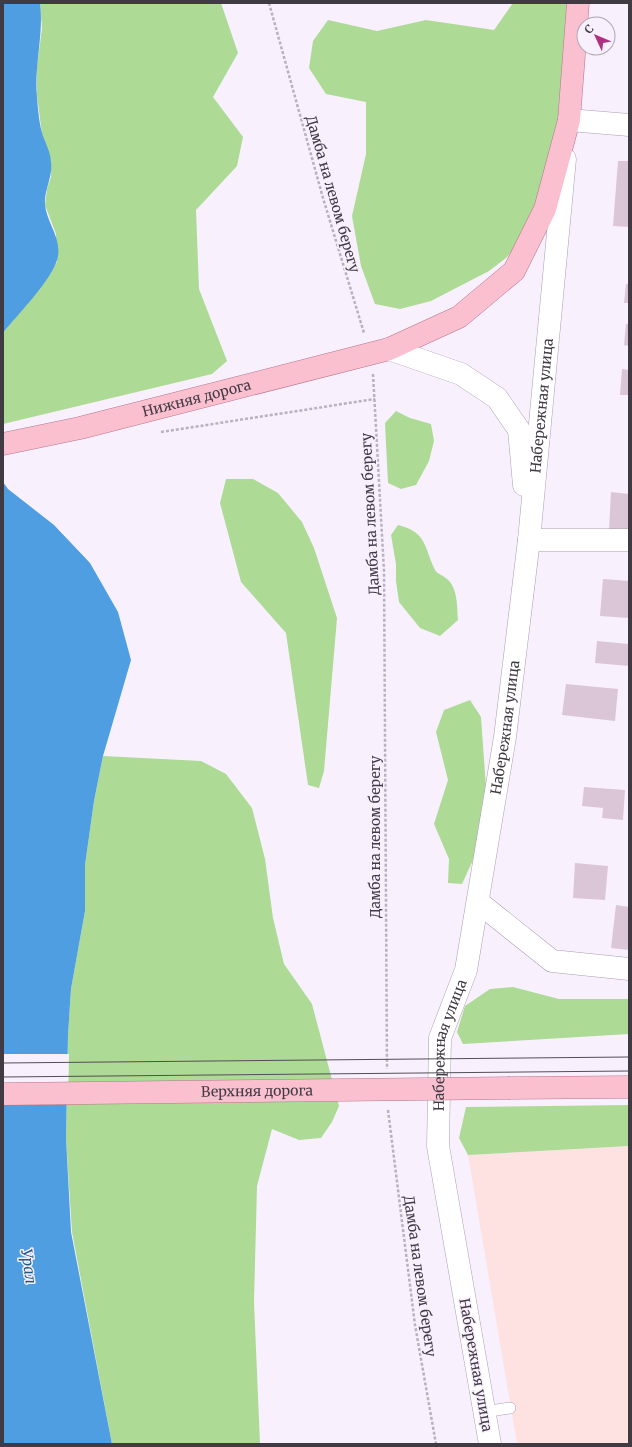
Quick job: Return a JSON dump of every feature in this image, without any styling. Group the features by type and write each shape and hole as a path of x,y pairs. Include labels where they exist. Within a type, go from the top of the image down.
{"main road":[{"name":"Набережная улица","path":"490,1444 483,1412 438,1146 440,1038 466,970 505,737 529,540 578,3"},
{"name":"Нижняя дорога","path":"3,444 80,428 380,351 458,317 514,271 545,209 568,120"},
{"path":"568,120 629,125"},
{"path":"380,351 461,374 497,398 519,430 529,540 629,540"},
{"path":"478,902 552,961 629,969"},
{"name":"Верхняя дорога","path":"3,1094 629,1087"}],"lane":[{"path":"483,1412 510,1408"}],"path":[{"name":"Дамба на левом берегу","path":"269,3 323,198 380,351 375,399 384,571 386,1038"},
{"path":"157,432 375,399"},
{"name":"Дамба на левом берегу","path":"388,1109 415,1325 436,1444"}],"shaded area":[{"path":"629,1146 629,1444 517,1444 468,1155"}],"green space":[{"path":"40,3 221,3 238,53 213,97 243,137 237,166 196,210 199,289 227,361 212,374 3,424 3,333 45,280 57,262 56,234 45,205 47,189 51,177 51,161 42,134 37,96 37,67 42,28"},
{"path":"513,3 567,3 560,121 547,182 523,239 506,258 489,271 431,301 400,309 375,304 361,266 352,216 366,154 366,102 326,94 309,68 313,41 328,20 377,31 426,20 494,30"},
{"path":"396,411 410,418 431,424 434,441 429,461 416,485 401,489 388,483 385,423"},
{"path":"226,479 253,479 278,493 302,522 314,548 337,618 324,771 319,788 308,785 286,633 241,582 220,503"},
{"path":"398,525 407,528 420,536 435,570 451,583 455,592 458,620 440,636 420,628 399,602 396,581 396,564 391,535"},
{"path":"470,700 481,717 487,802 473,860 462,884 448,883 449,859 434,824 448,780 436,732 444,710"},
{"path":"103,756 201,761 226,774 252,808 265,859 273,918 284,964 312,1004 339,1106 332,1122 321,1138 299,1140 272,1129 257,1186 254,1302 260,1444 112,1444 72,1232 66,1138 68,1035 71,989 85,911 85,865 94,801"},
{"path":"513,987 559,999 629,999 629,1034 463,1044 457,1032 465,1006 490,989"},
{"path":"629,1105 629,1146 468,1155 459,1138 466,1107"}],"water":[{"path":"3,3 40,3 41,26 36,85 41,127 51,159 51,173 45,204 48,218 57,240 58,255 52,272 46,281 3,333"},
{"name":"Урал","path":"3,482 8,489 54,525 90,563 118,612 131,660 103,756 94,801 85,865 85,911 71,989 68,1035 66,1138 71,1232 112,1444 3,1444"}],"pier":[{"path":"3,1054 69,1054 68,1104 3,1105"}],"building":[{"path":"618,161 629,161 629,227 613,226"},
{"path":"626,284 629,284 629,303 624,303"},
{"path":"626,324 629,324 629,346 624,345"},
{"path":"622,369 629,370 629,395 620,395"},
{"path":"611,492 629,494 629,531 609,530"},
{"path":"603,579 629,581 629,618 600,616"},
{"path":"597,641 629,644 629,666 595,663"},
{"path":"566,684 618,689 615,721 562,715"},
{"path":"584,787 625,790 623,820 602,818 603,808 582,806"},
{"path":"575,863 608,866 605,900 573,898"},
{"path":"616,905 629,907 629,950 611,948"}],"tram line":[{"path":"3,1063 629,1057"},
{"path":"3,1077 629,1071"}]}
